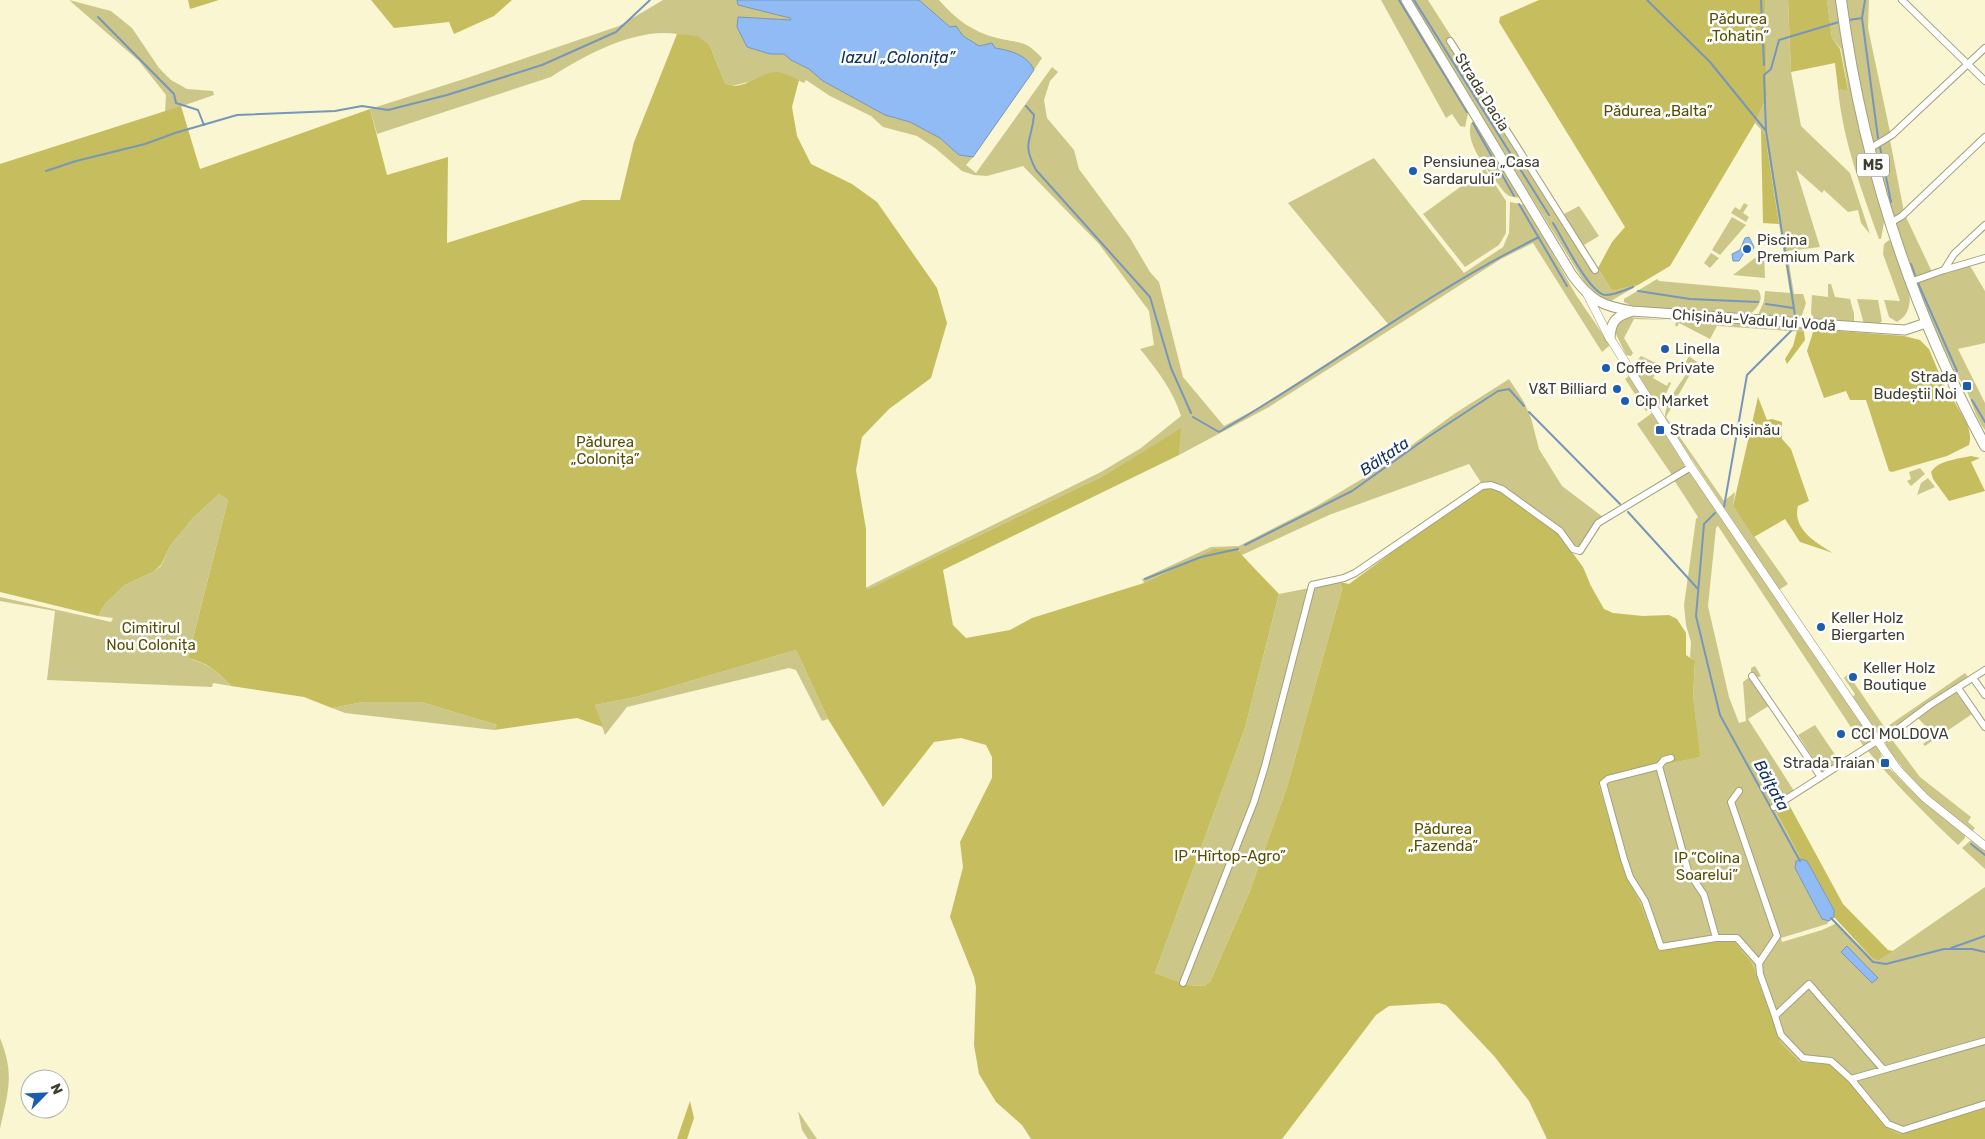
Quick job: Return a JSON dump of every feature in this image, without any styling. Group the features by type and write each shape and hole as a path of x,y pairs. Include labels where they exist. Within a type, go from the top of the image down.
{"highway":[{"name":"M5","path":"1841,0 1853,77 1869,149 1890,223 1926,324 1950,379 1985,445"}],"main road":[{"name":"Chișinău-Vadul lui Vodă","path":"1406,0 1572,275 1586,292 1601,304 1632,311 1905,330 1926,324"},
{"path":"1610,338 1610,327 1614,320 1632,311"}],"street":[{"path":"1902,0 1985,81"},
{"name":"Strada Dacia","path":"1450,41 1595,270"},
{"path":"1869,149 1892,135 1985,48"},
{"path":"1890,223 1902,216 1985,138"},
{"path":"1944,270 1954,254 1985,225"},
{"path":"1910,282 1985,258"},
{"path":"1586,292 1610,338 1691,467 1878,742 1911,785 1985,846"},
{"path":"1183,983 1254,802 1312,585 1344,578 1355,573 1482,486 1490,485 1502,489 1560,531 1574,550 1580,551 1598,523 1691,467"},
{"path":"1774,807 1878,742 1985,670"},
{"path":"1752,676 1821,777"},
{"path":"1973,678 1985,695"},
{"path":"1958,688 1985,728"},
{"path":"1670,758 1664,760 1659,766 1608,779 1603,783 1630,877 1645,901 1661,947 1716,938 1737,938 1759,963 1760,974 1781,1035 1803,1058 1831,1062 1851,1079 1888,1124 1903,1130 1985,1104"},
{"path":"1659,766 1688,871 1704,895 1716,938"},
{"path":"1739,791 1731,802 1777,936 1759,963"},
{"path":"1775,1016 1809,984 1883,1069"},
{"path":"1851,1079 1985,1041"}],"green space":[{"path":"69,0 111,11 132,28 159,68 171,80 187,89 213,91 214,95 165,112 166,95 139,61"},
{"path":"188,0 219,0 190,9"},
{"path":"371,0 512,0 494,16 454,34 449,22 394,28"},
{"path":"663,0 838,0 920,109 973,157 966,165 976,173 1052,67 1058,72 1050,81 1044,100 1047,118 1074,150 1079,169 1130,238 1150,272 1159,282 1183,377 1224,426 1258,408 1388,324 1288,203 1374,158 1464,273 1503,247 1509,233 1510,202 1525,205 1576,295 1610,345 1602,352 1533,243 1501,259 1269,407 1179,455 1180,429 1103,476 942,553 868,591 866,588 871,585 1101,472 1141,448 1181,416 1169,389 1140,349 1154,345 1149,311 1099,244 1023,166 987,176 974,175 962,171 935,148 917,136 883,127 871,116 830,96 806,80 804,83 784,74 731,86 725,83 710,46 677,34 661,33 628,39 595,52 551,77 377,134 370,109 619,26"},
{"path":"898,0 939,0 958,19 972,28 997,38 1022,43 1042,58 1034,70 1014,58 975,56"},
{"path":"1381,0 1403,0 1469,109 1465,127 1460,126 1452,114 1446,118"},
{"path":"1409,0 1428,0 1564,214 1579,206 1599,236 1584,245 1612,291 1638,285 1611,301 1596,295 1588,288"},
{"name":"Pădurea „Balta”","path":"1539,0 1765,0 1767,96 1755,123 1670,266 1638,285 1612,291 1598,268 1612,242 1625,227 1499,22 1500,17"},
{"path":"1765,0 1788,0 1791,72 1801,126 1850,173 1870,234 1861,223 1858,210 1848,212 1824,190 1822,193 1796,170 1820,247 1787,251 1794,294 1803,294 1806,303 1801,318 1758,315 1764,301 1765,291 1790,293 1765,134 1755,123 1767,96"},
{"path":"1788,0 1827,0 1832,38 1840,49 1848,90 1838,89 1835,63 1791,72"},
{"path":"1827,0 1838,0 1885,217 1881,239 1879,239 1860,184 1844,128 1838,89 1848,89 1841,49 1832,38"},
{"path":"1844,0 1869,0 1868,28 1890,132 1871,143 1860,96"},
{"path":"677,34 698,36 710,46 725,83 738,86 764,75 777,72 799,80 792,107 797,136 811,164 852,184 877,202 937,288 947,323 931,378 889,409 862,437 856,470 866,529 866,587 868,590 1103,476 1181,428 1179,455 943,570 953,625 966,638 1010,630 1032,618 1144,583 1213,549 1236,549 1279,594 1245,728 1155,973 1188,985 1204,986 1210,982 1249,893 1287,787 1342,589 1340,582 1349,584 1456,505 1481,489 1491,487 1501,491 1531,514 1555,529 1583,567 1604,609 1613,613 1643,616 1669,615 1677,619 1686,633 1686,655 1695,661 1693,695 1700,757 1607,777 1599,785 1626,876 1641,904 1659,951 1722,940 1735,942 1752,963 1781,1043 1800,1062 1829,1064 1854,1087 1887,1128 1899,1134 1985,1108 1985,1139 1547,1139 1529,1101 1494,1056 1446,1005 1439,1003 1389,1006 1376,1015 1282,1139 1031,1139 1022,1125 996,1102 979,1074 974,1045 976,987 974,977 950,917 963,867 960,842 992,778 992,757 986,745 961,738 934,742 883,807 828,719 796,650 636,697 595,705 603,727 577,718 494,730 497,725 421,702 363,702 332,708 304,697 231,686 212,668 188,658 228,500 219,494 193,518 170,546 161,565 153,572 125,585 105,604 98,616 0,592 0,164 181,106 200,169 370,109 387,175 448,157 447,243 582,200 620,200 634,142"},
{"path":"1476,120 1520,198 1509,196 1504,192 1480,159 1475,150 1470,132 1471,123"},
{"path":"1761,129 1765,134 1779,224 1763,223"},
{"path":"1890,140 1904,212 1892,220 1872,150"},
{"path":"1485,169 1506,201 1506,233 1499,245 1465,267 1423,214"},
{"path":"1744,203 1748,205 1743,213 1749,217 1746,222 1731,213 1735,207 1740,210"},
{"path":"1732,217 1746,225 1720,255 1712,250"},
{"path":"1906,217 1932,272 1912,279 1893,225"},
{"path":"1889,240 1892,242 1904,273 1910,296 1909,306 1905,315 1897,322 1889,317 1884,300 1900,301 1883,254 1884,244"},
{"path":"1764,251 1765,278 1733,275"},
{"path":"1711,253 1719,258 1710,268 1704,263"},
{"path":"1969,264 1985,291 1985,343 1958,349 1985,403 1985,430 1913,284"},
{"path":"1657,279 1659,281 1758,290 1761,297 1755,310 1749,315 1632,306 1624,302 1624,299"},
{"path":"1828,284 1831,284 1835,297 1850,299 1854,322 1814,319 1811,313 1812,295 1828,297"},
{"path":"1857,299 1878,300 1882,321 1879,324 1864,324"},
{"path":"1629,317 1668,320 1634,319 1624,338 1633,353 1631,356 1626,355 1615,332 1617,321"},
{"path":"1677,320 1803,328 1804,332 1717,326 1710,339 1679,323 1677,327 1675,325"},
{"path":"1814,329 1904,336 1920,340 1929,349 1951,402 1954,401 1966,422 1970,433 1969,445 1947,456 1892,472 1889,471 1866,400 1850,400 1846,391 1824,398 1807,351"},
{"path":"1797,331 1804,332 1805,340 1787,364 1785,359 1793,346"},
{"path":"1641,356 1660,365 1653,378 1667,386 1669,382 1671,383 1661,404 1655,403 1634,368 1634,364"},
{"path":"1689,356 1697,362 1666,417 1724,501 1735,492 1733,506 1788,584 1779,590 1665,419 1667,405 1689,369 1684,365"},
{"path":"1629,376 1650,409 1646,411 1625,379"},
{"path":"1509,379 1524,402 1531,418 1539,449 1562,486 1603,517 1580,548 1573,547 1561,530 1482,484 1469,464 1329,515 1242,555 1213,549 1144,583 1142,579 1211,547 1239,546 1315,507 1382,467 1454,414"},
{"path":"1758,397 1767,420 1772,419 1782,422 1782,439 1791,449 1809,501 1798,506 1799,522 1813,540 1833,553 1800,542 1785,519 1754,537 1733,506"},
{"path":"1652,413 1684,464 1684,468 1672,475 1637,424"},
{"path":"1971,456 1980,458 1971,462 1985,491 1949,501 1933,479 1931,472 1944,462"},
{"path":"1920,468 1925,474 1911,486 1907,481 1911,479 1909,472"},
{"name":"IP ”Colina Soarelui”","path":"1687,473 1692,473 1873,741 1864,747 1718,526 1716,528 1708,606 1729,697 1739,723 1746,721 1743,682 1751,676 1751,668 1755,666 1761,676 1756,678 1770,705 1748,719 1794,791 1772,805 1801,859 1796,861 1795,868 1822,919 1829,921 1827,924 1781,938 1782,942 1822,930 1837,923 1872,958 1878,961 1985,887 1985,1108 1899,1134 1887,1128 1854,1087 1830,1064 1800,1062 1781,1043 1752,963 1735,942 1722,940 1659,951 1641,904 1626,876 1599,785 1607,777 1699,757 1693,695 1695,662 1690,657 1691,642 1686,625 1684,605 1696,519 1698,517 1674,480"},
{"path":"1928,478 1935,487 1917,495 1921,483"},
{"name":"Cimitirul Nou Colonița","path":"219,494 228,500 188,658 212,668 231,686 213,683 212,687 47,680 55,611 0,601 0,597 111,622 113,618 98,616 105,604 125,585 153,572 161,566 170,546 193,518"},
{"name":"IP ”Hîrtop-Agro”","path":"1340,582 1342,589 1287,787 1249,893 1210,982 1204,986 1188,985 1155,973 1245,728 1279,594"},
{"path":"796,650 828,719 822,721 796,670 789,668 627,707 605,735 595,705 636,697"},
{"path":"1965,673 1969,678 1883,737 1877,736 1852,698 1855,694 1844,678 1848,674 1885,728"},
{"path":"1955,691 1972,714 1925,746 1923,744 1932,737 1932,733 1917,717"},
{"path":"363,702 421,702 497,725 494,730 345,713 332,708"},
{"path":"1815,725 1840,762 1822,772 1798,735"},
{"path":"1890,737 1920,777 1971,817 1968,822 1975,828 1972,832 1936,802 1905,771 1886,746 1886,740"},
{"path":"1873,746 1878,747 1883,760 1881,761 1887,769 1889,768 1919,798 1965,835 1965,838 1958,845 1911,800 1879,764 1868,751"},
{"path":"1787,801 1843,904 1888,950 1893,951 1878,961 1872,958 1834,917 1834,910 1807,861 1801,859 1775,810"},
{"path":"1970,841 1975,841 1985,849 1985,869 1962,848"},
{"path":"0,1038 5,1051 9,1083 0,1129"},
{"path":"690,1101 694,1118 687,1139 677,1139"},
{"path":"798,1111 817,1139 808,1139 802,1130"}],"water":[{"name":"Iazul „Colonița”","path":"737,0 919,0 950,27 956,26 963,36 979,46 992,43 995,48 1018,54 1034,70 973,157 959,155 940,138 910,122 885,115 823,81 809,69 791,60 784,54 770,54 747,47 737,27 738,17 791,20 790,18 738,5"},
{"name":"Piscina Premium Park","path":"1749,237 1754,247 1752,251 1744,253 1739,261 1733,261 1732,254 1740,250 1745,238"},
{"path":"1801,859 1807,861 1834,910 1834,917 1829,921 1822,919 1795,868 1796,861"},
{"path":"1847,946 1878,978 1872,983 1841,952"}],"waterway":[{"path":"46,171 76,161 145,144 237,115 335,111 362,106 388,110 447,95 542,65 616,32 650,0"},
{"path":"1399,0 1467,112"},
{"path":"1414,0 1549,215"},
{"path":"1647,0 1710,62 1766,131"},
{"path":"1761,0 1764,65"},
{"path":"1865,0 1862,18 1878,138"},
{"path":"98,17 174,94 176,103 198,110 204,125"},
{"path":"1849,20 1862,18"},
{"path":"1795,315 1766,131 1764,75 1771,69 1779,40 1839,22"},
{"path":"1026,106 1034,115 1028,147 1036,170 1150,297 1171,368 1191,413"},
{"path":"1473,123 1514,196"},
{"path":"1880,147 1891,202"},
{"path":"1519,204 1567,286"},
{"path":"1553,223 1585,276 1599,292 1609,295 1633,287"},
{"path":"1193,417 1219,432 1457,282 1539,237"},
{"path":"1911,264 1915,275"},
{"path":"1918,283 1957,371"},
{"path":"1638,291 1690,299 1758,302"},
{"path":"1766,304 1793,308"},
{"path":"1724,507 1747,375 1792,330"},
{"name":"Bălţata","path":"1245,545 1352,491 1428,437 1498,391 1509,389 1524,406"},
{"path":"1972,400 1985,422"},
{"name":"Bălţata","path":"1529,412 1620,504"},
{"name":"Bălţata","path":"1628,512 1698,589"},
{"name":"Bălţata","path":"1715,513 1704,524 1696,616 1720,715 1800,861"},
{"name":"Bălţata","path":"1145,579 1201,557 1238,549"},
{"path":"1971,844 1985,855"},
{"name":"Bălţata","path":"1831,918 1873,962 1886,964 1944,949 1972,949 1985,952"},
{"path":"1951,948 1985,936"}],"place":[{"name":"Pensiunea „Casa Sardarului”","path":"1413,171"},
{"name":"Piscina Premium Park","path":"1747,249"},
{"name":"Linella","path":"1665,349"},
{"name":"Coffee Private","path":"1606,368"},
{"name":"Strada Budeștii Noi","path":"1967,386"},
{"name":"V&T Billiard","path":"1617,389"},
{"name":"Cip Market","path":"1625,401"},
{"name":"Strada Chișinău","path":"1660,430"},
{"name":"Keller Holz Biergarten","path":"1821,627"},
{"name":"Keller Holz Boutique","path":"1853,677"},
{"name":"CCI MOLDOVA","path":"1841,734"},
{"name":"Strada Traian","path":"1885,763"}],"park label":[{"name":"Pădurea „Tohatin”","path":"1738,28"},
{"name":"Pădurea „Colonița”","path":"605,450"},
{"name":"Pădurea „Fazenda”","path":"1443,838"}]}
